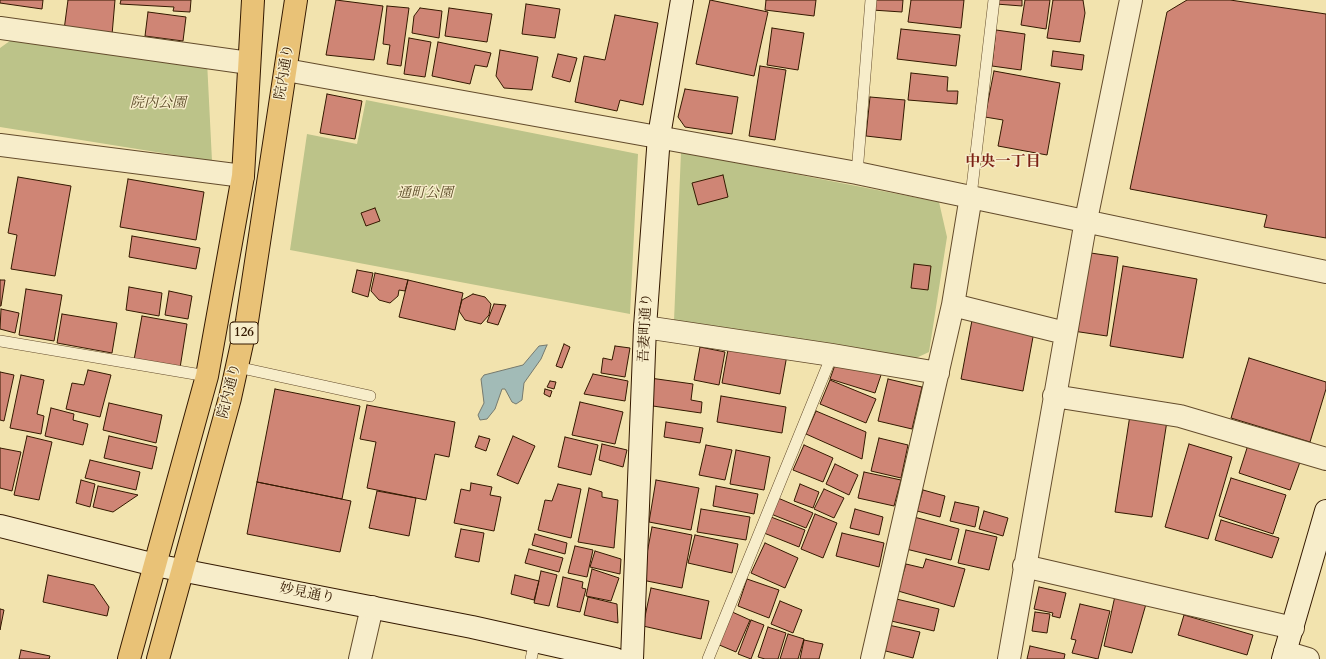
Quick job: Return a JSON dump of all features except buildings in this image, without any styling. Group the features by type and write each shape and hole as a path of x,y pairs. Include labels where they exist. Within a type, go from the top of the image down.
{"highway":[{"name":"院内通り","path":"128,659 207,376 243,176 253,0"},
{"name":"院内通り","path":"158,659 237,367 260,243 296,0"}],"street":[{"name":"吾妻町通り","path":"632,659 645,327 659,136 682,0"},
{"path":"1009,659 1065,333 1086,220 1131,0"},
{"path":"0,28 249,63"},
{"path":"286,70 659,136 857,173 1086,220 1326,272"},
{"path":"0,145 243,176"},
{"path":"872,659 954,304 971,196"},
{"path":"954,304 1065,333"},
{"path":"645,327 832,354 938,373"},
{"path":"1054,396 1180,416 1326,459"},
{"path":"1308,659 1284,656 1326,511"},
{"name":"妙見通り","path":"0,526 155,565 372,607 533,650 614,659"},
{"path":"1024,566 1293,628"},
{"path":"360,659 372,607"}],"lane":[{"path":"857,173 871,0"},
{"path":"971,196 994,0"},
{"path":"0,341 207,376"},
{"path":"708,659 832,354"},
{"path":"237,367 370,396"}],"green space":[{"name":"院内公園","path":"14,38 207,61 212,161 0,127 0,48"},
{"name":"通町公園","path":"366,100 638,154 630,314 290,250 307,134 357,144"},
{"path":"681,152 939,202 947,237 929,352 914,359 674,321"}],"water":[{"path":"547,345 541,359 524,383 522,400 516,404 512,402 505,389 502,389 495,409 487,419 480,420 478,415 484,403 481,379 484,375 523,365 539,346"}],"district":[{"name":"中央一丁目","path":"1003,163"}]}
